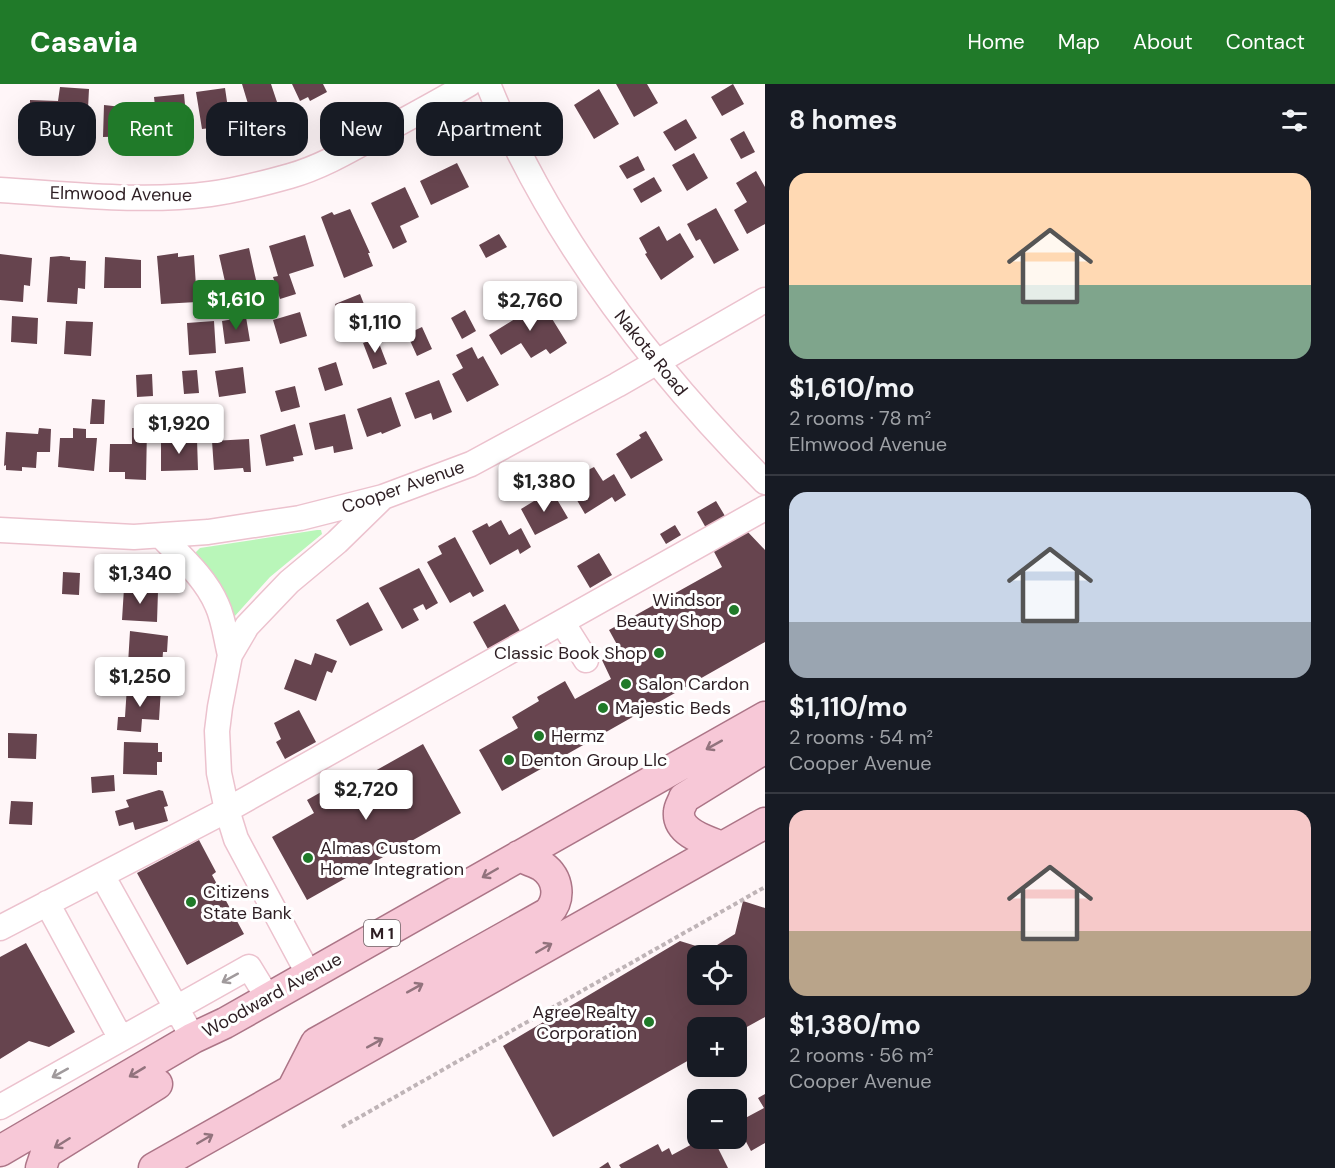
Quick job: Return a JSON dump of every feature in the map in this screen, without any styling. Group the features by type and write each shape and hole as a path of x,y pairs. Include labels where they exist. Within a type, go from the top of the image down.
{"main road":[{"name":"Woodward Avenue","path":"0,1151 193,1038 225,1023 765,717"},
{"path":"722,847 694,836 680,820 678,810 684,798 765,748"},
{"path":"154,1168 765,823"},
{"path":"293,1088 316,1043 548,913 556,904 558,894 553,879 542,866 519,856"},
{"path":"41,1168 46,1153 205,1053 225,1023"}],"street":[{"name":"Elmwood Avenue","path":"0,190 129,197 176,197 211,194 243,187 291,176 322,164 350,151 469,84"},
{"name":"Nakota Road","path":"488,84 530,172 564,232 600,288 656,363 765,482"},
{"name":"Cooper Avenue","path":"0,530 101,536 160,536 208,532 289,520 383,498 471,464 656,363 765,300"},
{"path":"309,975 236,839 227,810 219,773 217,731 224,684 230,655 247,626 260,610 383,498"},
{"path":"0,928 227,810 765,508"},
{"path":"160,536 197,573 208,589 217,606 230,655"},
{"path":"562,622 586,660"},
{"path":"102,875 193,1038"},
{"path":"47,903 121,1039"},
{"path":"0,1107 249,967 268,998"}],"path":[{"path":"342,1127 765,887"}],"green space":[{"path":"321,530 322,534 270,577 234,617 197,559 196,552 200,548"}],"building":[{"path":"242,84 271,84 277,102 247,102"},
{"path":"292,84 323,84 327,92 310,101 308,97 300,101"},
{"path":"616,84 647,84 658,103 634,117"},
{"path":"733,84 744,104 722,116 711,97"},
{"path":"60,87 89,89 88,102 30,102 30,100 58,101"},
{"path":"225,88 227,102 206,102 206,129 202,129 196,92"},
{"path":"599,89 619,124 594,139 574,105"},
{"path":"184,94 185,102 155,102 154,97"},
{"path":"104,105 108,105 108,137 103,137"},
{"path":"686,119 697,138 675,151 663,132"},
{"path":"744,131 755,152 741,159 730,139"},
{"path":"694,153 708,178 687,191 672,165"},
{"path":"638,156 645,170 627,179 619,166"},
{"path":"457,163 469,187 431,205 420,181"},
{"path":"756,171 765,187 765,224 747,234 734,210 747,202 736,183"},
{"path":"654,177 662,191 641,203 633,189"},
{"path":"405,187 419,217 400,226 407,242 393,249 371,203"},
{"path":"716,208 739,250 714,264 700,239 696,241 687,224"},
{"path":"350,209 370,253 368,253 373,266 344,278 321,217 332,212 334,215"},
{"path":"659,226 667,241 680,233 694,257 661,280 645,254 647,253 639,238"},
{"path":"499,234 507,247 486,258 479,245"},
{"path":"305,235 314,266 289,274 296,294 280,299 273,277 278,276 269,246"},
{"path":"249,248 258,289 228,295 219,255"},
{"path":"178,253 178,257 194,255 197,302 161,304 157,256"},
{"path":"0,254 32,258 30,286 24,285 23,302 0,300"},
{"path":"50,257 70,257 70,260 86,261 85,289 78,288 77,304 47,302"},
{"path":"105,257 141,260 141,288 104,288"},
{"path":"360,294 369,317 344,327 335,304"},
{"path":"538,296 567,343 550,354 546,349 531,358 521,343 501,355 489,335 526,312 523,306"},
{"path":"465,310 476,331 462,339 451,318"},
{"path":"300,312 307,336 280,344 273,320"},
{"path":"12,316 38,318 37,344 11,342"},
{"path":"246,317 250,341 225,344 222,321"},
{"path":"66,321 93,322 91,356 64,354"},
{"path":"214,321 216,353 189,355 187,323"},
{"path":"422,327 432,349 417,356 407,334"},
{"path":"377,338 387,364 373,369 363,343"},
{"path":"472,347 478,359 483,356 499,385 467,402 452,374 463,368 456,355"},
{"path":"336,362 343,385 325,391 318,368"},
{"path":"243,367 246,393 219,397 215,371"},
{"path":"197,370 199,393 184,394 182,371"},
{"path":"152,374 153,396 137,397 136,375"},
{"path":"439,380 452,412 433,420 431,413 415,419 405,393"},
{"path":"295,386 300,407 281,412 275,391"},
{"path":"391,397 401,426 367,437 357,409"},
{"path":"92,399 105,400 104,424 90,424"},
{"path":"345,414 353,449 334,453 333,446 315,450 309,423"},
{"path":"295,424 303,455 293,457 294,461 266,466 260,435"},
{"path":"39,428 51,429 50,452 37,452 36,468 22,467 22,471 6,470 6,465 4,466 6,432 38,434"},
{"path":"73,428 86,429 86,438 97,438 94,471 58,467 60,438 73,438"},
{"path":"132,428 147,428 146,480 125,479 125,472 109,472 110,444 132,444"},
{"path":"646,431 663,460 631,479 616,454 641,438 639,435"},
{"path":"181,439 197,439 198,470 161,471 161,441 181,441"},
{"path":"249,439 251,472 244,472 243,468 214,470 212,441"},
{"path":"594,467 603,481 614,474 626,495 615,502 612,497 585,514 567,483"},
{"path":"552,491 568,518 535,535 521,509"},
{"path":"716,501 725,516 706,528 697,512"},
{"path":"501,520 509,535 521,528 531,547 520,554 518,549 490,565 472,531 487,523 489,527"},
{"path":"675,525 681,535 666,544 660,534"},
{"path":"745,529 765,550 765,642 502,791 479,750 518,728 512,717 539,701 537,697 565,681 575,699 611,679 602,660 620,650 609,630 722,567 712,548"},
{"path":"455,537 484,591 473,597 470,592 450,603 427,562 442,554 438,546"},
{"path":"599,553 612,575 590,588 577,566"},
{"path":"419,568 438,603 426,610 423,604 413,609 419,620 402,629 379,588"},
{"path":"63,572 80,573 79,595 62,594"},
{"path":"124,588 158,591 157,622 122,620"},
{"path":"368,602 383,630 350,646 336,620"},
{"path":"505,604 520,631 488,649 473,622"},
{"path":"130,631 168,636 167,652 163,652 162,666 145,665 144,678 120,676 121,663 128,664"},
{"path":"315,653 337,661 332,673 327,671 316,701 284,689 295,659 311,665"},
{"path":"127,686 161,688 159,720 142,719 141,732 117,730 118,717 125,717"},
{"path":"299,710 316,742 285,759 276,742 281,739 274,723"},
{"path":"8,733 37,734 36,759 8,758"},
{"path":"124,742 158,743 158,752 162,752 162,762 157,762 157,775 123,774"},
{"path":"423,744 461,813 307,900 272,837 314,813 307,800 346,778 350,785"},
{"path":"114,775 115,791 92,793 91,777"},
{"path":"159,790 163,791 168,806 164,807 168,821 135,830 133,822 119,826 115,811 129,807 126,800"},
{"path":"11,801 33,802 32,825 9,824"},
{"path":"199,840 216,872 212,875 244,934 187,965 137,873"},
{"name":"Agree Realty Corporation","path":"743,901 765,908 765,1017 747,1027 747,1017 687,1017 687,1061 553,1137 503,1046 680,941 693,945 687,945 687,1005 747,1005 747,945 717,945 735,934"},
{"path":"26,943 75,1032 49,1047 29,1041 0,1059 0,957"},
{"path":"765,1094 765,1143 751,1151 747,1144 747,1117 764,1108 758,1098"},
{"path":"658,1144 662,1152 669,1148 672,1155 687,1147 687,1149 718,1149 728,1168 621,1168 619,1165"},
{"path":"608,1162 611,1168 599,1168"}],"place":[{"name":"Windsor Beauty Shop","path":"734,610"},
{"name":"Classic Book Shop","path":"659,653"},
{"name":"Salon Cardon","path":"626,684"},
{"name":"Majestic Beds","path":"603,708"},
{"name":"Hermz","path":"539,736"},
{"name":"Denton Group Llc","path":"509,760"},
{"name":"Almas Custom Home Integration","path":"308,858"},
{"name":"Citizens State Bank","path":"191,902"},
{"name":"Agree Realty Corporation","path":"649,1022"}]}
